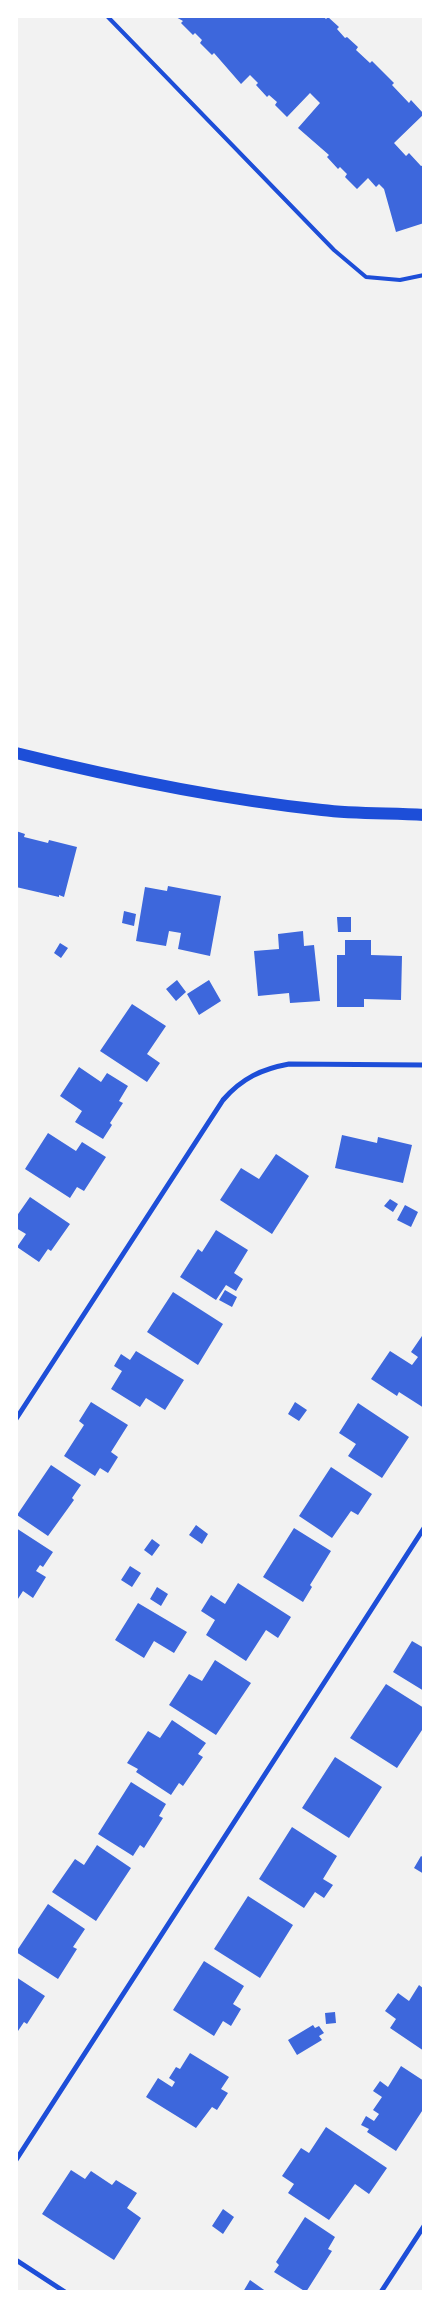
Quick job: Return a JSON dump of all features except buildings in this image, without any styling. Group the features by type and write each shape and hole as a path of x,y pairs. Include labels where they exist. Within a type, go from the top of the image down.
{"main road":[{"path":"16,753 87,771 203,794 323,810 424,815"}],"street":[{"path":"16,1419 223,1100 233,1088 268,1068 289,1064 424,1066"},
{"path":"16,2160 424,1528"},
{"path":"381,2292 424,2226"},
{"path":"16,2260 64,2292"}],"lane":[{"path":"107,16 334,250 366,277 400,280 424,275"}]}
